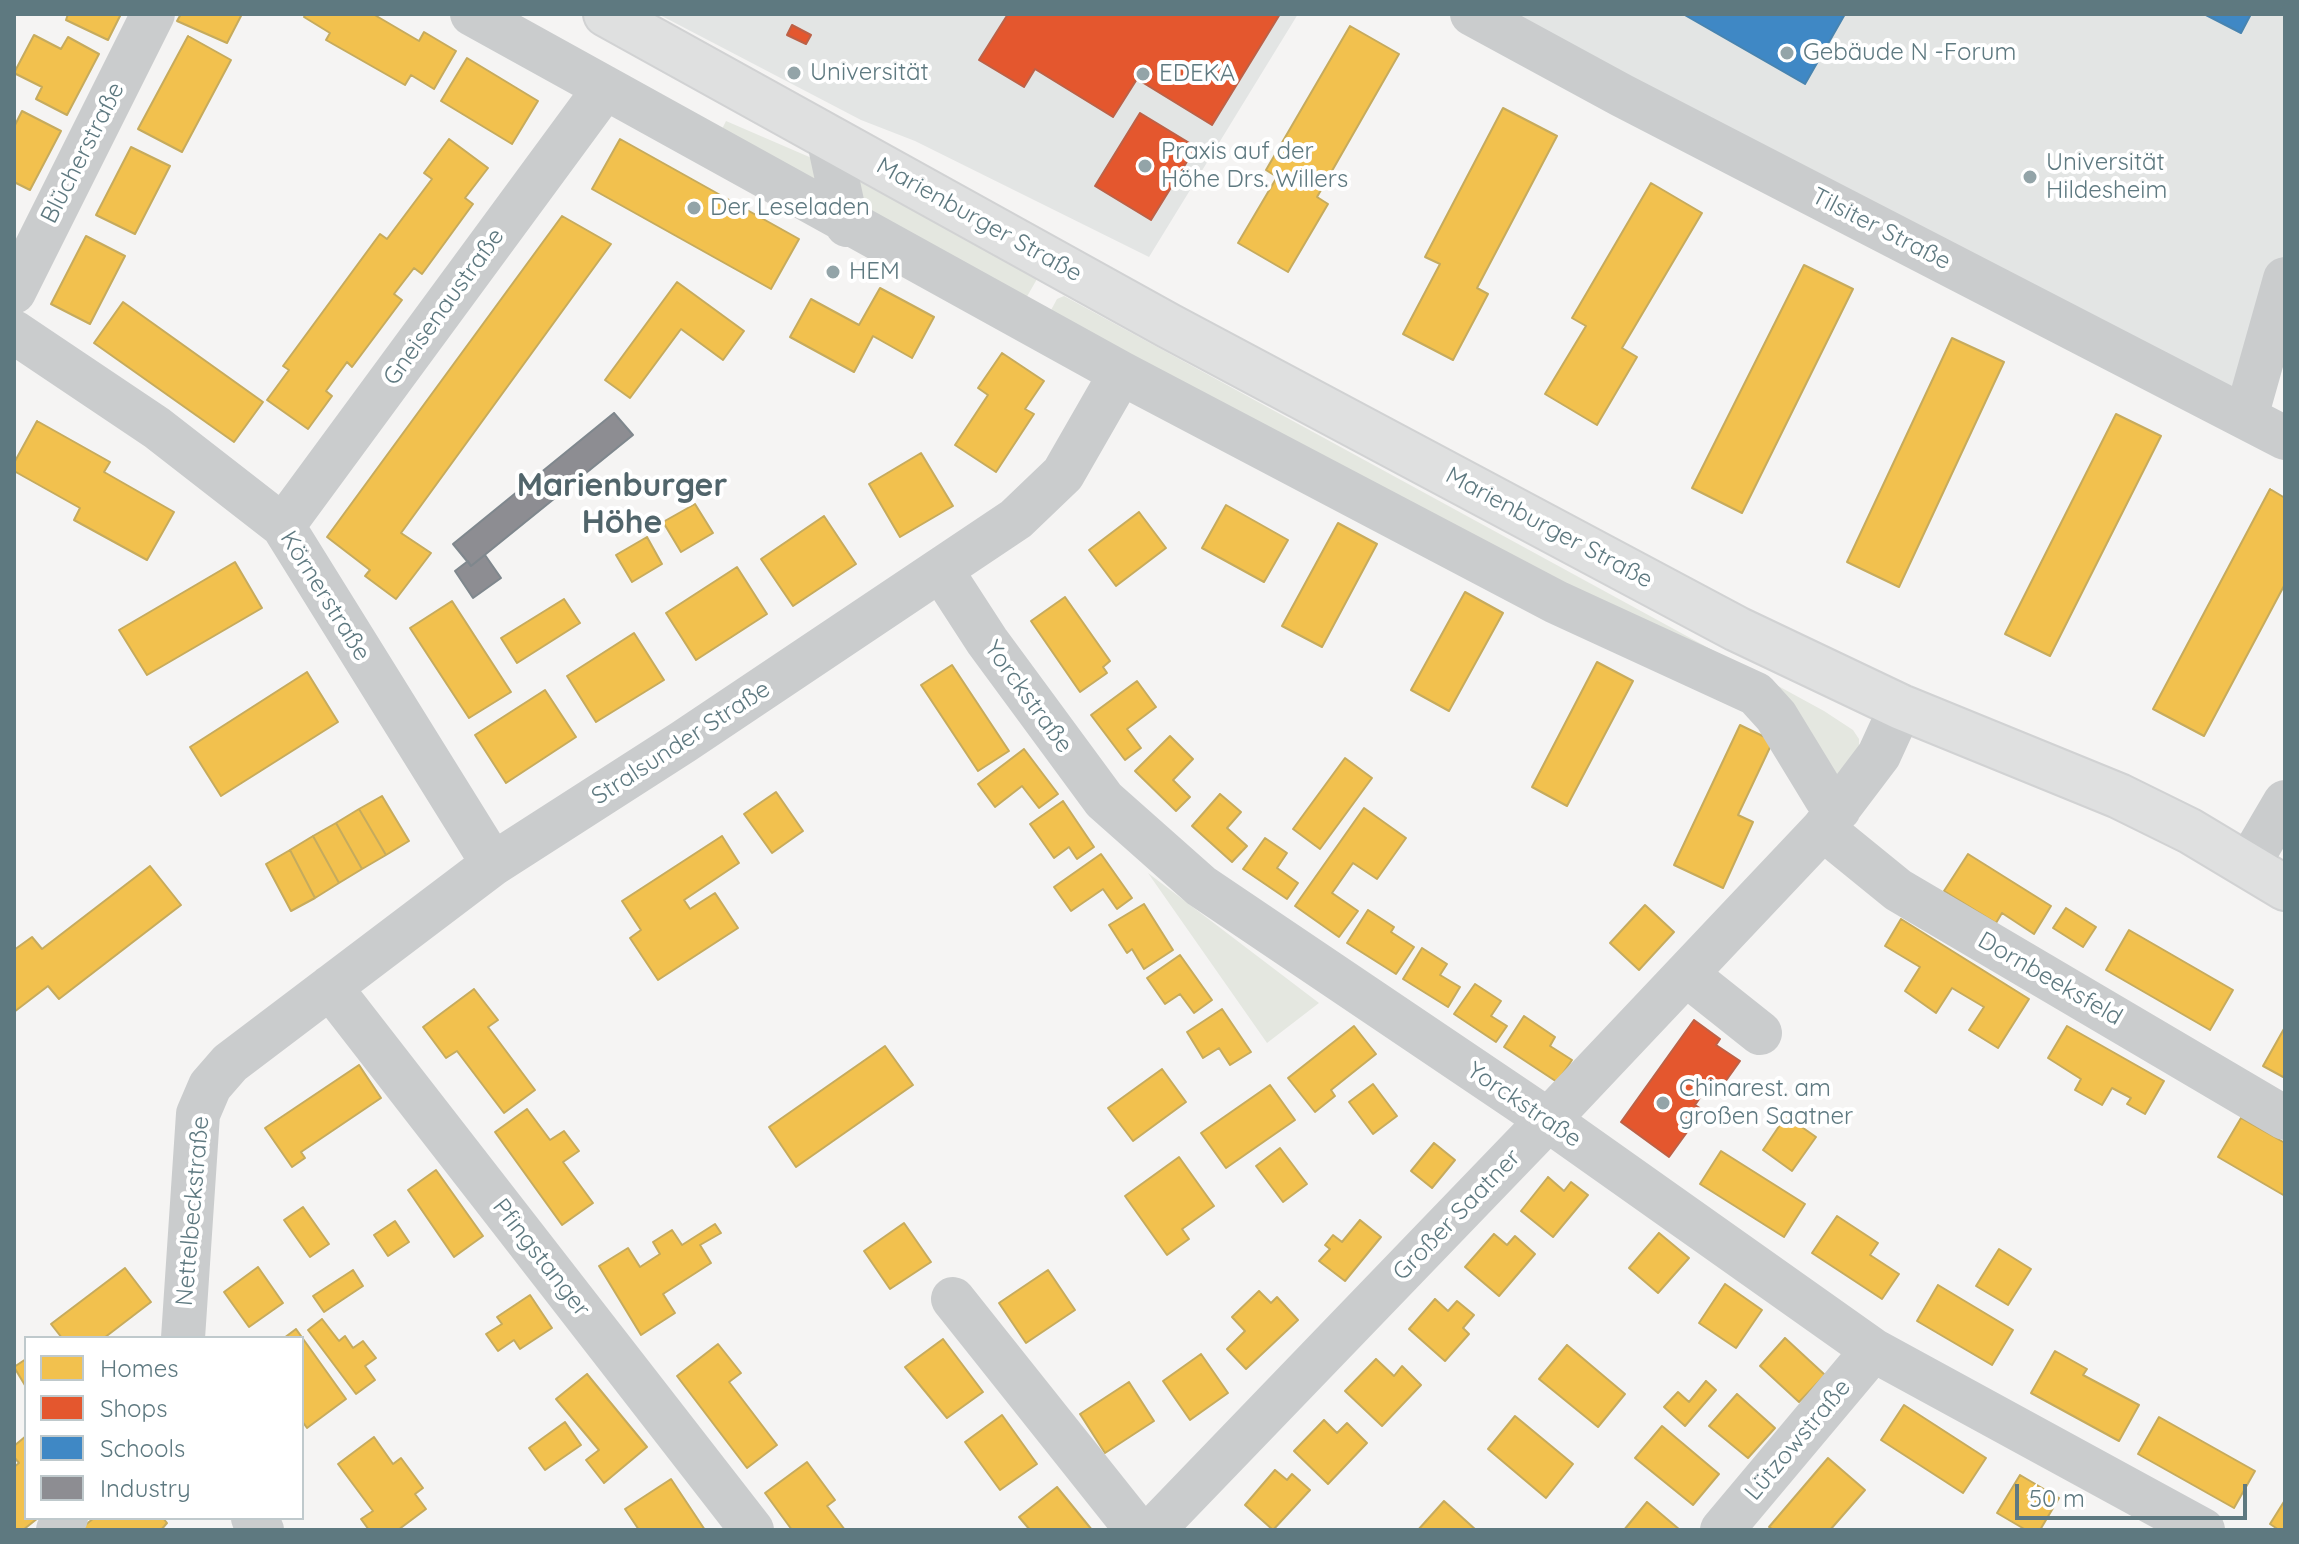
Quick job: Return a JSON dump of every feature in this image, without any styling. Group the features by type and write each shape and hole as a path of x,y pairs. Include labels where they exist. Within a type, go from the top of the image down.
{"main road":[{"name":"Marienburger Straße","path":"606,14 1169,326 1723,621 1901,707 2119,796 2190,831 2285,888"}],"street":[{"name":"Blücherstraße","path":"14,292 153,14"},
{"path":"472,14 847,225 1121,373 1556,602 1756,694 1776,716 1826,798 1831,819"},
{"name":"Tilsiter Straße","path":"1475,15 1621,95 2285,438"},
{"name":"Gneisenaustraße","path":"283,526 605,88"},
{"name":"Marienburger Straße","path":"828,137 847,225"},
{"path":"2246,417 2285,279"},
{"name":"Körnerstraße","path":"14,332 157,428 283,526 493,864"},
{"name":"Stralsunder Straße","path":"210,1086 230,1063 493,864 1016,519 1063,474 1121,373"},
{"name":"Yorckstraße","path":"941,570 987,641 1104,800 1201,886 1548,1120 1873,1350 2203,1530"},
{"name":"Großer Saatner","path":"1153,1530 1687,975 1831,819 1879,755 1901,707"},
{"path":"2248,865 2285,802"},
{"name":"Dornbeeksfeld","path":"1831,819 1898,890 2285,1118"},
{"path":"1687,975 1760,1033"},
{"name":"Pfingstanger","path":"330,987 752,1530"},
{"name":"Nettelbeckstraße","path":"183,1336 198,1114 210,1086"},
{"path":"953,1299 1137,1530"},
{"name":"Lützowstraße","path":"1722,1530 1873,1350"}],"shaded area":[{"path":"658,14 1298,14 1149,257 915,141 861,120"},
{"name":"Universität Hildesheim","path":"1454,14 2285,14 2285,340 2246,417"},
{"path":"726,121 814,159 818,188 719,135"},
{"path":"850,175 1037,279 1025,300 861,210"},
{"path":"1064,296 1824,711 1853,730 1859,739 1859,758 1840,779 1796,728 1562,592 1050,312 1057,299"},
{"path":"1148,873 1319,1003 1267,1043"}],"building: Homes":[{"path":"68,14 121,14 108,40 66,20"},
{"path":"181,14 242,14 227,43 177,21"},
{"path":"306,14 373,14 419,41 424,32 456,51 434,89 411,75 405,85 326,40 330,33 304,17"},
{"path":"1350,26 1399,54 1317,197 1328,204 1288,272 1238,243 1277,177 1266,170"},
{"path":"34,35 61,49 68,37 99,54 67,115 36,99 42,87 14,73"},
{"path":"188,36 231,60 182,152 138,129"},
{"path":"467,58 538,101 512,144 441,101"},
{"path":"1503,108 1557,136 1477,288 1488,294 1453,360 1403,334 1440,264 1425,257"},
{"path":"22,111 61,131 30,190 14,182 14,127"},
{"path":"449,139 488,168 465,198 473,204 422,274 414,268 394,294 402,300 352,367 347,362 326,391 332,396 308,429 267,400 289,370 283,366 380,234 387,239 432,179 424,173"},
{"path":"620,139 799,239 771,289 592,189"},
{"path":"131,147 170,166 135,234 96,215"},
{"path":"1651,183 1702,213 1622,348 1637,357 1597,425 1545,394 1586,326 1572,318"},
{"path":"562,216 611,244 401,533 431,553 396,599 365,576 370,570 327,537"},
{"path":"86,236 125,256 90,324 51,304"},
{"path":"1804,265 1853,289 1742,513 1692,488"},
{"path":"677,282 744,331 723,360 681,329 630,398 605,380"},
{"path":"880,288 934,317 912,358 873,336 854,372 790,337 811,299 859,325"},
{"path":"123,302 263,402 234,442 94,343"},
{"path":"1952,338 2004,362 1899,587 1847,562"},
{"path":"1002,353 1044,381 1025,409 1034,414 996,472 955,445 988,395 978,388"},
{"path":"2116,414 2161,436 2050,656 2005,634"},
{"path":"37,421 110,462 104,472 174,512 147,560 74,520 80,508 14,471 14,463"},
{"path":"921,453 953,506 900,537 869,484"},
{"path":"2270,489 2285,498 2285,584 2204,736 2153,709"},
{"path":"695,504 713,533 681,552 663,522"},
{"path":"1226,505 1288,540 1264,582 1202,548"},
{"path":"1139,512 1166,548 1116,586 1089,550"},
{"path":"824,516 856,564 793,606 761,559"},
{"path":"1338,523 1377,544 1322,647 1282,626"},
{"path":"647,537 662,564 632,582 616,555"},
{"path":"235,562 262,608 147,675 119,630"},
{"path":"737,567 767,614 696,660 666,613"},
{"path":"1465,592 1503,613 1449,711 1411,690"},
{"path":"1065,597 1110,661 1103,667 1107,673 1080,692 1031,621"},
{"path":"564,599 580,623 517,663 501,638"},
{"path":"452,601 511,692 469,718 410,628"},
{"path":"634,633 664,680 596,722 567,676"},
{"path":"1597,662 1633,681 1567,806 1532,787"},
{"path":"952,665 1009,751 978,771 921,685"},
{"path":"307,672 338,722 221,796 190,747"},
{"path":"1137,681 1156,707 1127,729 1141,748 1125,760 1091,715"},
{"path":"545,690 576,737 506,783 475,735"},
{"path":"1740,725 1773,741 1738,815 1753,822 1723,888 1674,865"},
{"path":"1170,736 1193,759 1173,780 1190,797 1176,811 1135,771"},
{"path":"1024,749 1058,794 1039,808 1022,786 995,807 978,784"},
{"path":"1345,758 1372,778 1320,849 1293,829"},
{"path":"776,792 803,831 772,853 744,814"},
{"path":"1220,794 1241,812 1227,828 1247,846 1232,862 1192,826"},
{"path":"382,796 409,841 386,855 359,809"},
{"path":"1063,801 1094,847 1077,859 1069,847 1054,858 1030,824"},
{"path":"1364,808 1406,838 1377,879 1353,863 1332,893 1358,911 1339,937 1295,906"},
{"path":"359,809 386,855 362,869 336,823"},
{"path":"336,823 362,869 339,883 313,836"},
{"path":"313,836 339,883 315,898 290,850"},
{"path":"722,836 739,863 684,900 690,909 715,893 738,928 658,980 630,938 641,930 622,901"},
{"path":"1265,838 1287,853 1277,868 1298,883 1287,899 1243,869"},
{"path":"290,850 315,898 291,911 266,864"},
{"path":"1101,854 1132,898 1117,909 1103,889 1071,911 1054,887"},
{"path":"1968,854 2051,906 2034,934 2002,913 1996,923 1944,891"},
{"path":"150,866 181,905 59,999 48,986 14,1012 14,950 32,937 42,949"},
{"path":"1144,904 1173,950 1144,969 1132,949 1127,953 1109,925"},
{"path":"1645,905 1674,932 1639,970 1610,943"},
{"path":"2066,908 2096,927 2083,947 2053,928"},
{"path":"1368,910 1394,927 1391,932 1414,947 1396,974 1347,943"},
{"path":"1901,919 2029,999 1998,1048 1969,1030 1984,1007 1952,988 1936,1013 1905,991 1920,967 1885,946"},
{"path":"2129,930 2233,990 2210,1030 2106,970"},
{"path":"1422,948 1447,964 1440,975 1460,987 1448,1007 1403,979"},
{"path":"1180,955 1212,1000 1194,1013 1180,994 1165,1004 1147,978"},
{"path":"1475,984 1501,1001 1491,1016 1507,1026 1496,1042 1454,1014"},
{"path":"474,989 498,1020 488,1027 535,1090 504,1113 457,1051 446,1058 423,1027"},
{"path":"1222,1009 1251,1052 1230,1065 1219,1048 1203,1058 1187,1032"},
{"path":"1524,1016 1555,1037 1550,1046 1572,1060 1557,1082 1504,1047"},
{"path":"1354,1026 1376,1054 1331,1090 1335,1096 1315,1112 1288,1078"},
{"path":"2067,1026 2164,1081 2145,1114 2127,1104 2131,1098 2112,1088 2102,1105 2075,1090 2081,1079 2048,1058"},
{"path":"2285,1027 2285,1078 2263,1066"},
{"path":"885,1046 913,1085 796,1167 769,1127"},
{"path":"359,1065 381,1098 301,1152 305,1158 292,1167 265,1128"},
{"path":"1162,1069 1186,1102 1133,1141 1108,1108"},
{"path":"1373,1084 1397,1116 1373,1134 1349,1102"},
{"path":"1270,1085 1295,1120 1226,1168 1201,1133"},
{"path":"527,1109 550,1140 564,1131 579,1151 563,1162 593,1203 562,1225 495,1132"},
{"path":"1786,1116 1816,1137 1792,1171 1763,1150"},
{"path":"2241,1118 2285,1143 2285,1196 2218,1157"},
{"path":"1434,1143 1455,1160 1432,1188 1411,1171"},
{"path":"1280,1148 1307,1184 1283,1202 1256,1166"},
{"path":"1721,1151 1805,1204 1784,1237 1700,1184"},
{"path":"1179,1157 1214,1206 1182,1229 1189,1239 1167,1255 1125,1196"},
{"path":"436,1170 483,1236 454,1257 408,1190"},
{"path":"1548,1177 1564,1191 1571,1182 1588,1195 1553,1237 1521,1211"},
{"path":"303,1207 329,1244 310,1257 284,1220"},
{"path":"1837,1216 1878,1243 1870,1255 1899,1274 1882,1299 1812,1253"},
{"path":"1360,1220 1381,1237 1345,1281 1319,1261 1330,1249 1325,1245 1333,1235 1342,1242"},
{"path":"395,1221 409,1242 388,1256 374,1235"},
{"path":"904,1223 931,1262 890,1289 864,1251"},
{"path":"715,1224 721,1233 700,1245 711,1263 663,1294 675,1313 641,1335 599,1266 628,1248 640,1267 660,1254 653,1242 672,1230 682,1245"},
{"path":"1659,1233 1689,1258 1658,1293 1629,1268"},
{"path":"1494,1234 1507,1245 1515,1236 1535,1254 1499,1296 1465,1267"},
{"path":"1999,1249 2031,1269 2008,1305 1976,1286"},
{"path":"258,1267 283,1303 249,1327 224,1292"},
{"path":"125,1268 151,1302 107,1336 60,1336 51,1324"},
{"path":"353,1270 363,1286 324,1312 313,1296"},
{"path":"1048,1270 1075,1310 1026,1343 999,1303"},
{"path":"1725,1284 1762,1310 1736,1348 1699,1323"},
{"path":"1938,1285 2013,1330 1992,1365 1917,1321"},
{"path":"1259,1291 1271,1303 1277,1297 1298,1320 1246,1369 1227,1349 1245,1331 1232,1317"},
{"path":"530,1295 552,1328 520,1349 514,1340 498,1351 486,1334 502,1324 497,1317"},
{"path":"1435,1299 1448,1311 1457,1301 1474,1315 1463,1328 1469,1334 1445,1361 1409,1329"},
{"path":"322,1319 339,1341 345,1336 353,1348 363,1341 376,1358 365,1366 375,1380 356,1394 308,1330"},
{"path":"296,1329 301,1336 287,1336"},
{"path":"1785,1338 1825,1375 1799,1402 1760,1366"},
{"path":"943,1339 983,1392 947,1418 905,1367"},
{"path":"304,1340 346,1399 307,1428 304,1424"},
{"path":"718,1344 741,1373 729,1382 777,1445 747,1468 677,1376"},
{"path":"1567,1345 1625,1394 1598,1427 1539,1379"},
{"path":"2055,1351 2087,1369 2083,1375 2139,1405 2119,1441 2031,1393"},
{"path":"1201,1354 1228,1393 1190,1420 1163,1381"},
{"path":"1376,1359 1394,1376 1402,1366 1421,1385 1382,1426 1345,1391"},
{"path":"24,1360 24,1384 14,1367"},
{"path":"587,1374 647,1447 604,1483 586,1460 599,1450 556,1399"},
{"path":"1706,1381 1716,1390 1685,1426 1664,1407 1678,1392 1689,1402"},
{"path":"1129,1382 1154,1421 1105,1453 1080,1414"},
{"path":"1737,1394 1775,1428 1748,1458 1709,1426"},
{"path":"1904,1405 1986,1458 1963,1493 1881,1440"},
{"path":"1002,1415 1037,1464 1000,1490 965,1442"},
{"path":"1515,1416 1573,1464 1546,1498 1488,1449"},
{"path":"2159,1417 2255,1471 2234,1508 2138,1454"},
{"path":"1324,1420 1337,1433 1347,1423 1367,1443 1328,1484 1294,1451"},
{"path":"565,1422 581,1445 545,1470 529,1448"},
{"path":"1662,1426 1719,1474 1693,1505 1635,1458"},
{"path":"374,1437 393,1464 401,1458 423,1488 415,1494 426,1509 398,1530 369,1530 361,1519 373,1511 338,1464"},
{"path":"24,1438 24,1520 36,1520 23,1530 14,1530 14,1467 19,1463 14,1457 14,1446"},
{"path":"1828,1458 1865,1490 1830,1530 1774,1530 1769,1527"},
{"path":"807,1462 835,1500 827,1506 845,1530 792,1530 765,1493"},
{"path":"1275,1470 1287,1480 1292,1474 1310,1490 1273,1530 1245,1505"},
{"path":"2020,1475 2059,1498 2040,1530 2026,1530 1997,1513"},
{"path":"671,1479 705,1530 639,1530 625,1509"},
{"path":"1057,1487 1092,1530 1030,1530 1019,1517"},
{"path":"2285,1500 2285,1530 2279,1530 2270,1524"},
{"path":"1444,1501 1476,1530 1418,1530"},
{"path":"1647,1502 1680,1530 1624,1530"},
{"path":"92,1520 165,1520 167,1523 161,1530 79,1530"}],"building: Shops":[{"name":"EDEKA","path":"1008,14 1280,14 1212,125 1137,79 1113,117 1035,69 1024,87 979,60"},
{"path":"792,25 811,35 806,44 787,35"},
{"name":"Praxis auf der Höhe Drs. Willers","path":"1140,113 1196,147 1151,220 1095,186"},
{"path":"1694,1020 1720,1039 1716,1045 1740,1061 1715,1096 1706,1089 1695,1105 1703,1110 1669,1157 1621,1122"}],"building: Schools":[{"name":"Gebäude N -Forum","path":"1683,14 1845,14 1805,84"},
{"path":"2204,14 2251,14 2241,33"}],"building: Industry":[{"path":"614,413 633,435 471,566 453,544"},
{"path":"485,555 501,578 473,598 455,571 468,561 471,566"}],"place":[{"name":"Gebäude N -Forum","path":"1787,53"},
{"name":"Universität","path":"794,73"},
{"name":"EDEKA","path":"1143,74"},
{"name":"Praxis auf der Höhe Drs. Willers","path":"1145,166"},
{"name":"Universität Hildesheim","path":"2030,177"},
{"name":"Der Leseladen","path":"694,208"},
{"name":"HEM","path":"833,272"},
{"name":"Chinarest. am großen Saatner","path":"1663,1103"}],"district":[{"name":"Marienburger Höhe","path":"622,504"}]}
